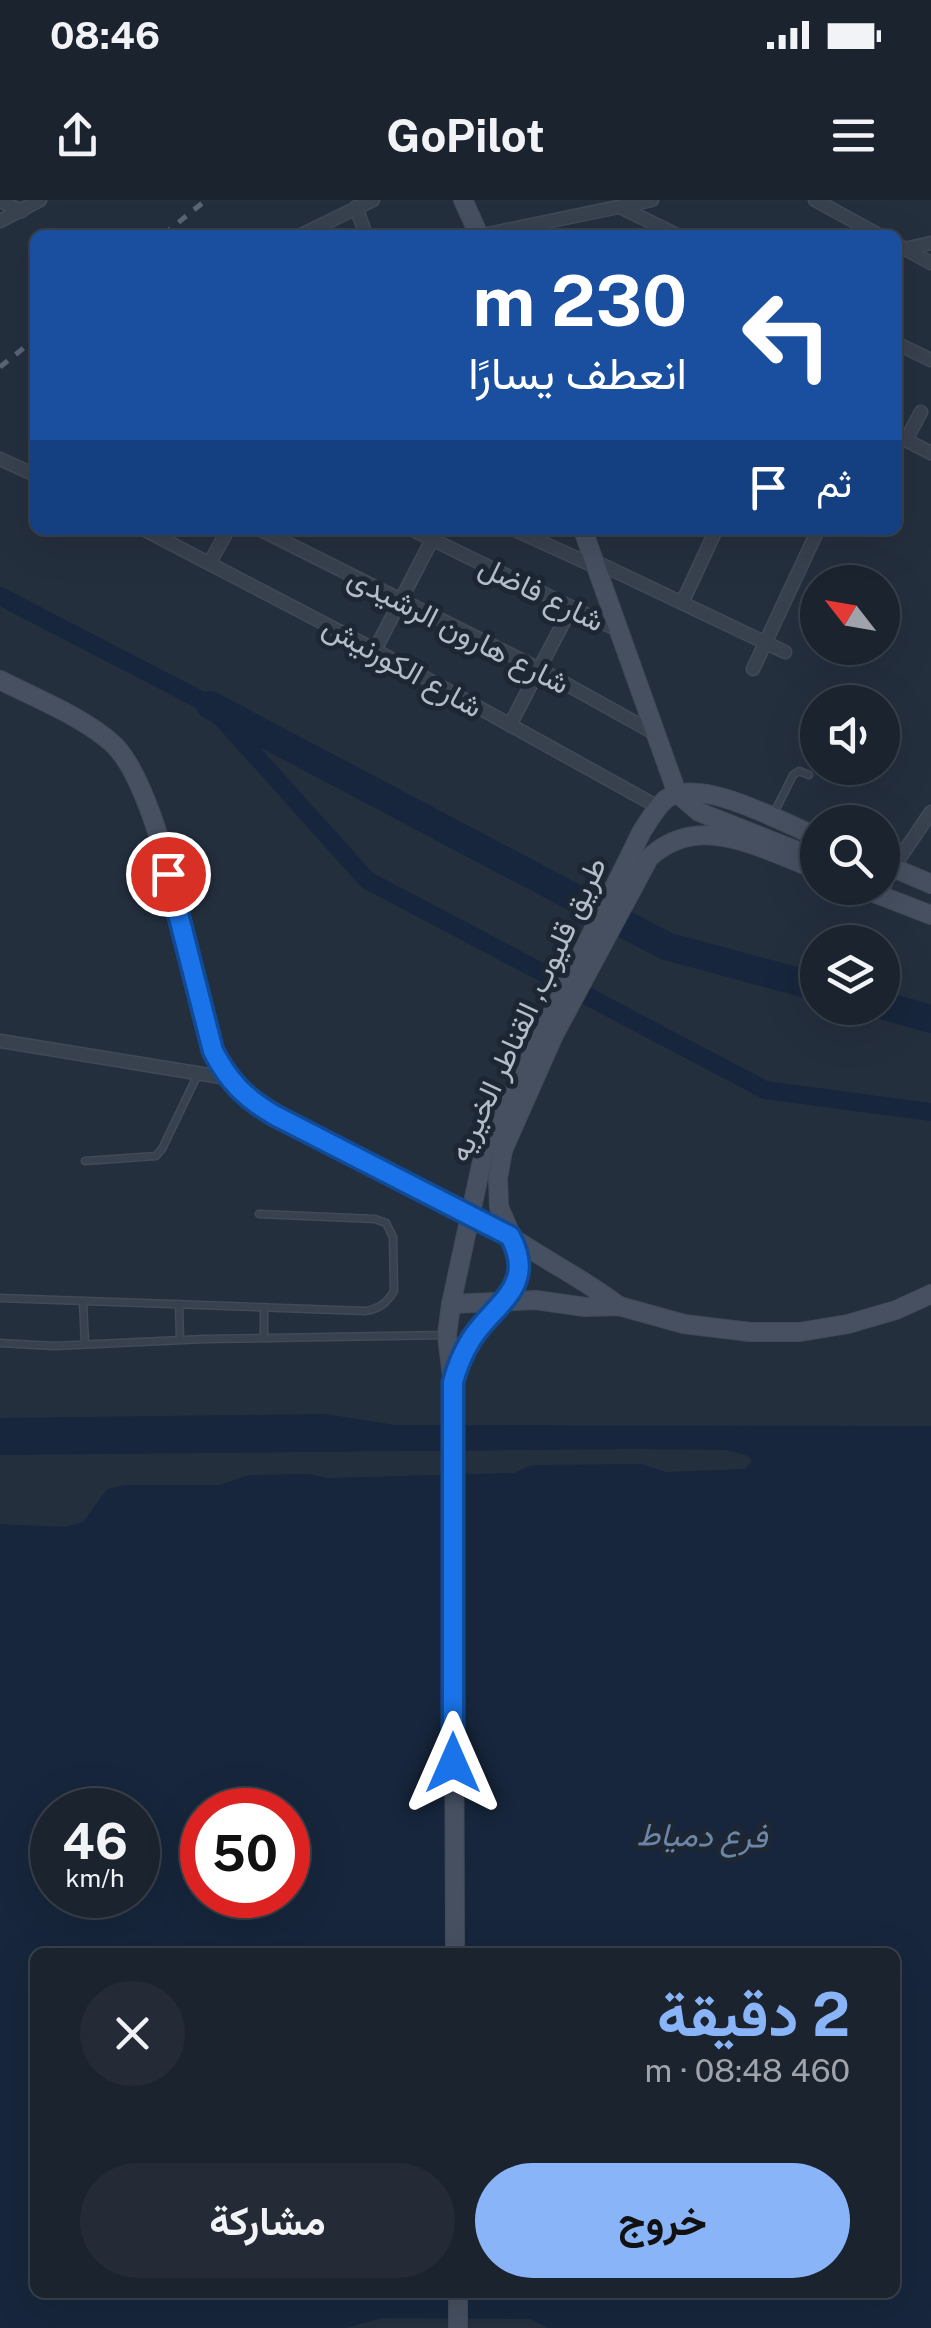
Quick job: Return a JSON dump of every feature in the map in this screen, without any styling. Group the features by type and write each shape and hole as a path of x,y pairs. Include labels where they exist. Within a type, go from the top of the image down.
{"main road":[{"path":"462,200 478,230"},
{"path":"588,535 677,794 699,812 800,852"},
{"path":"0,680 96,731 132,767 160,842 213,1051 227,1078 258,1106 469,1213 619,1306"},
{"path":"677,794 705,792 800,830"},
{"name":"طريق قليوب, القناطر الخيريه","path":"453,1382 471,1339 512,1292 520,1270 516,1246 500,1207 500,1164 508,1136 549,1032 642,832 658,807 677,794"},
{"name":"طريق قليوب, القناطر الخيريه","path":"455,1948 450,1423 453,1382 447,1334 484,1152 649,858 674,839 702,834 717,835 800,864"},
{"path":"900,871 931,884"},
{"path":"900,903 931,915"},
{"path":"451,1304 536,1300 619,1306 684,1324 750,1332 800,1332 848,1324 896,1310 931,1294"},
{"path":"458,2298 458,2328"}],"street":[{"path":"0,222 40,200"},
{"path":"311,230 373,200"},
{"path":"523,230 652,200"},
{"path":"814,200 864,230"},
{"path":"5,202 22,211"},
{"path":"356,207 364,230"},
{"path":"620,207 667,230"},
{"path":"902,247 931,243"},
{"path":"902,248 931,263"},
{"path":"902,351 931,360"},
{"path":"921,412 902,438 931,453"},
{"path":"0,459 30,473"},
{"name":"شارع الكورنيش","path":"155,535 375,650 658,807"},
{"path":"210,562 225,535"},
{"name":"شارع هارون الرشيدى","path":"271,535 539,669 654,733"},
{"path":"375,650 434,535"},
{"name":"شارع فاضل","path":"434,535 618,630"},
{"path":"527,535 786,652"},
{"path":"682,602 714,535"},
{"path":"753,669 816,535"},
{"path":"510,725 571,608"},
{"path":"900,851 931,812"},
{"path":"0,1041 227,1078"}],"lane":[{"path":"772,818 793,775 800,771"},
{"path":"85,1161 156,1156 198,1073"},
{"path":"0,1298 373,1310 394,1291 392,1232 380,1220 260,1214"},
{"path":"83,1301 85,1344"},
{"path":"179,1304 180,1340"},
{"path":"264,1307 264,1338"},
{"path":"0,1343 447,1334"}],"water":[{"name":"فرع دمياط","path":"326,1414 395,1425 931,1426 931,2328 548,2328 530,2319 382,2318 346,2328 0,2328 0,1524 65,1527 83,1522 107,1489 125,1485 219,1485 249,1475 311,1474 327,1478 514,1473 532,1465 641,1464 666,1472 745,1469 752,1461 749,1456 726,1450 0,1455 0,1418"}],"waterway":[{"path":"0,596 210,705 367,880 765,1090 931,1112"},
{"path":"210,705 666,946 800,982"},
{"path":"900,1010 931,1019"}],"railway":[{"path":"169,230 206,200"},
{"path":"0,367 30,343"}],"route":[{"path":"168,874 213,1051 227,1078 241,1093 276,1116 469,1213 510,1236 516,1246 520,1270 512,1292 471,1339 453,1382 453,1763"}]}
